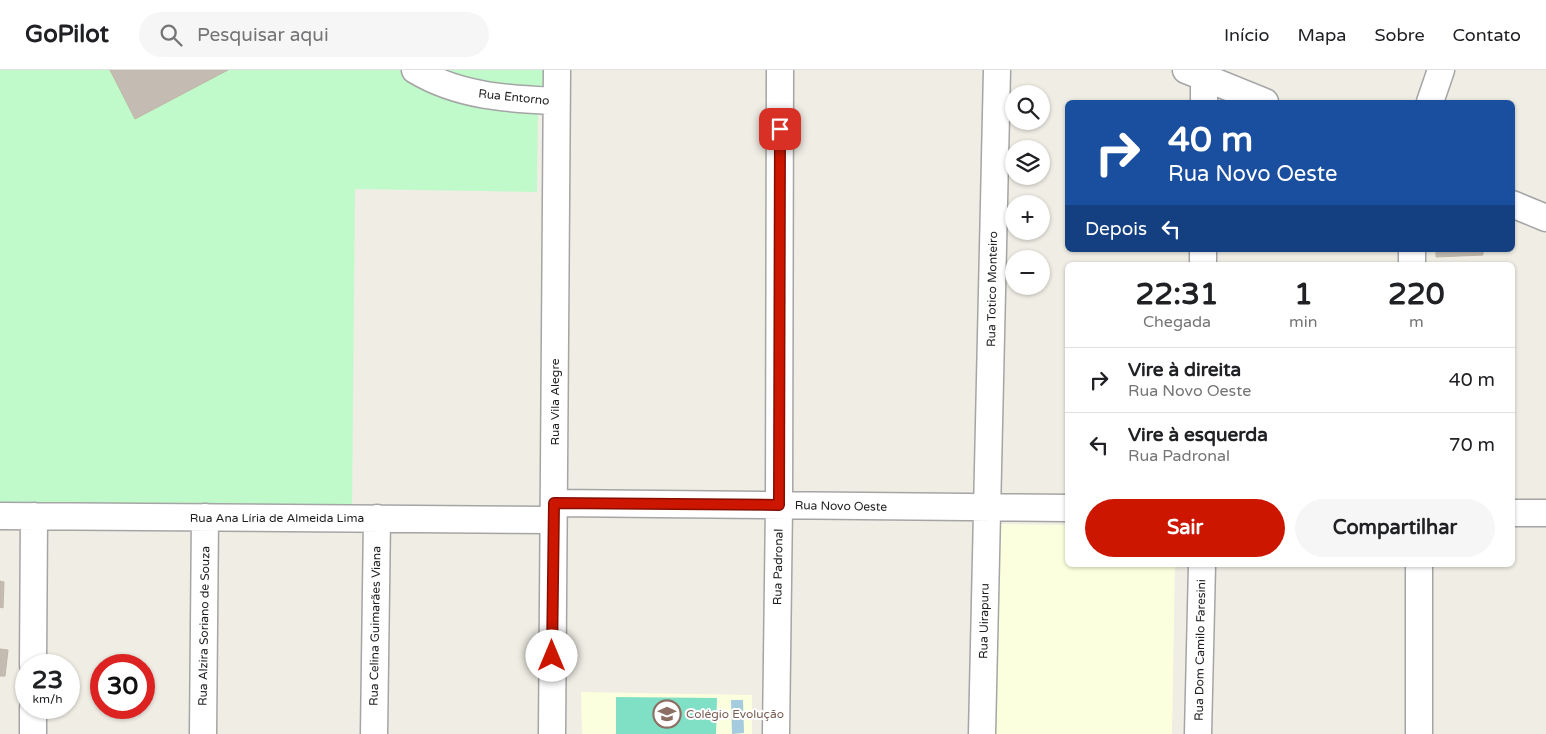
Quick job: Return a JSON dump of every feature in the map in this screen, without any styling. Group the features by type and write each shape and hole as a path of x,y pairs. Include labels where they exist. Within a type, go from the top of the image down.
{"street":[{"name":"Rua Entorno","path":"415,70 440,82 478,94 516,100 556,102"},
{"name":"Rua Vila Alegre","path":"552,734 557,70"},
{"name":"Rua Padronal","path":"776,734 779,505 780,70"},
{"name":"Rua Totico Monteiro","path":"987,507 997,70"},
{"path":"1431,100 1441,70"},
{"path":"1200,80 1259,100"},
{"path":"1515,205 1546,218"},
{"name":"Rua Novo Oeste","path":"554,511 779,505 1065,508"},
{"name":"Rua Uirapuru","path":"982,734 987,507"},
{"name":"Rua Ana Líria de Almeida Lima","path":"0,516 377,518 554,511"},
{"path":"1515,512 1546,513"},
{"path":"33,654 34,516"},
{"name":"Rua Alzira Soriano de Souza","path":"203,734 205,518"},
{"name":"Rua Celina Guimarães Viana","path":"374,734 377,518"},
{"name":"Rua Dom Camilo Faresini","path":"1198,734 1202,567"},
{"path":"1419,567 1419,734"},
{"path":"33,719 33,734"}],"shaded area":[{"path":"1000,524 1065,525 1065,567 1175,567 1172,734 995,734"},
{"name":"Colégio Evolução","path":"581,692 752,695 752,734 582,734"}],"green space":[{"path":"0,70 402,70 538,107 537,192 355,189 352,509 0,506"},
{"path":"430,70 553,70 554,96 522,95"},
{"path":"616,697 717,698 716,734 616,734"}],"water":[{"path":"731,700 743,700 744,733 732,734"}],"building":[{"path":"110,70 228,70 135,119"},
{"path":"1436,252 1483,252 1483,255 1436,257"},
{"path":"0,581 4,582 3,608 0,607"},
{"path":"0,649 8,650 5,676 0,676"}],"place":[{"name":"Colégio Evolução","path":"667,714"}],"route":[{"path":"552,656 554,503 779,505 780,129"}]}
